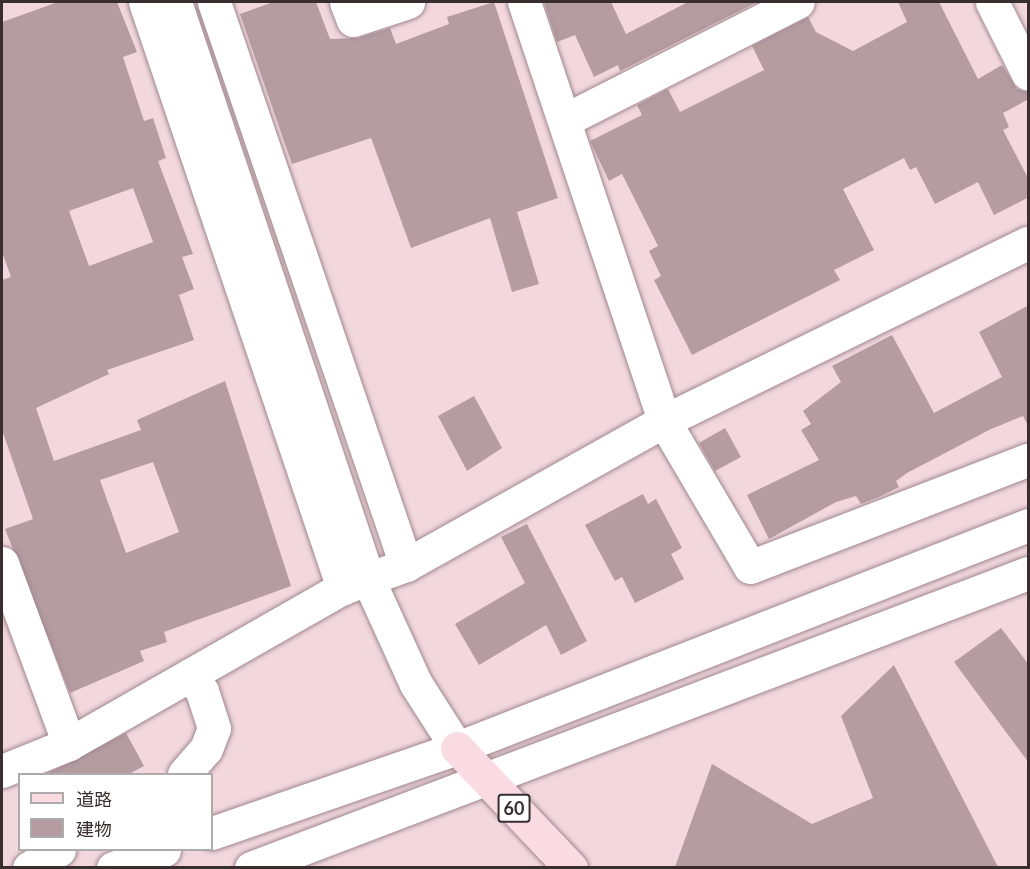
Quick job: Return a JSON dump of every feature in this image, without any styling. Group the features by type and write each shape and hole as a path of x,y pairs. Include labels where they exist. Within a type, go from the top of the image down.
{"main road":[{"name":"60","path":"457,748 571,867"}],"street":[{"path":"145,2 356,584 457,748"},
{"path":"175,2 356,584"},
{"path":"214,2 406,565"},
{"path":"346,2 352,20 408,2"},
{"path":"524,2 664,421 750,567 1029,460"},
{"path":"565,120 798,2"},
{"path":"992,2 1029,74"},
{"path":"2,771 69,744 356,584 406,565 664,421 1029,243"},
{"path":"213,833 457,748 1029,525"},
{"path":"2,563 69,744"},
{"path":"251,867 488,781 1029,573"},
{"path":"185,773 206,749 214,728 202,691 190,675"},
{"path":"29,867 56,851"},
{"path":"113,867 158,851"}],"building":[{"path":"58,2 117,2 137,52 123,57 144,121 153,118 166,158 158,161 193,254 182,257 194,289 179,295 194,340 107,370 109,374 36,408 54,461 141,430 137,420 225,381 291,586 164,632 167,642 140,651 144,661 70,693 5,529 33,519 2,430 2,280 11,277 2,252 2,22","holes":["133,188 153,242 89,266 69,211","153,462 179,532 126,553 100,480"]},
{"path":"273,2 316,2 330,39 358,38 390,28 396,44 449,24 447,17 494,2 558,198 517,212 539,284 512,292 490,218 411,248 371,138 292,164 240,14"},
{"path":"544,2 611,2 626,34 688,2 757,2 620,71 618,65 594,77 575,35 557,42"},
{"path":"898,2 939,2 978,79 1002,65 1017,89 1029,92 1029,99 1003,113 1009,127 1003,130 1029,180 1029,197 994,215 978,182 935,204 916,167 910,170 904,158 843,189 874,250 834,270 840,280 692,355 654,280 661,276 649,251 658,246 622,174 609,181 590,141 642,115 637,105 668,89 680,112 764,70 752,46 808,17 816,32 853,51 907,22"},
{"path":"1029,305 1029,428 1023,416 991,429 907,473 896,481 899,487 881,496 861,504 856,496 836,502 769,539 747,495 819,460 801,430 811,424 803,411 841,382 832,366 892,335 934,413 1002,377 979,332"},
{"path":"474,396 502,448 467,471 438,416"},
{"path":"725,428 741,457 715,471 699,443"},
{"path":"643,494 648,504 656,499 682,548 671,554 684,579 635,603 622,577 615,581 585,525"},
{"path":"527,524 587,641 561,655 546,625 479,665 455,624 525,583 501,537"},
{"path":"1001,628 1029,665 1029,763 954,662"},
{"path":"894,665 998,867 675,867 712,764 812,824 873,798 841,716"},
{"path":"126,733 144,766 131,773 48,773"}]}
